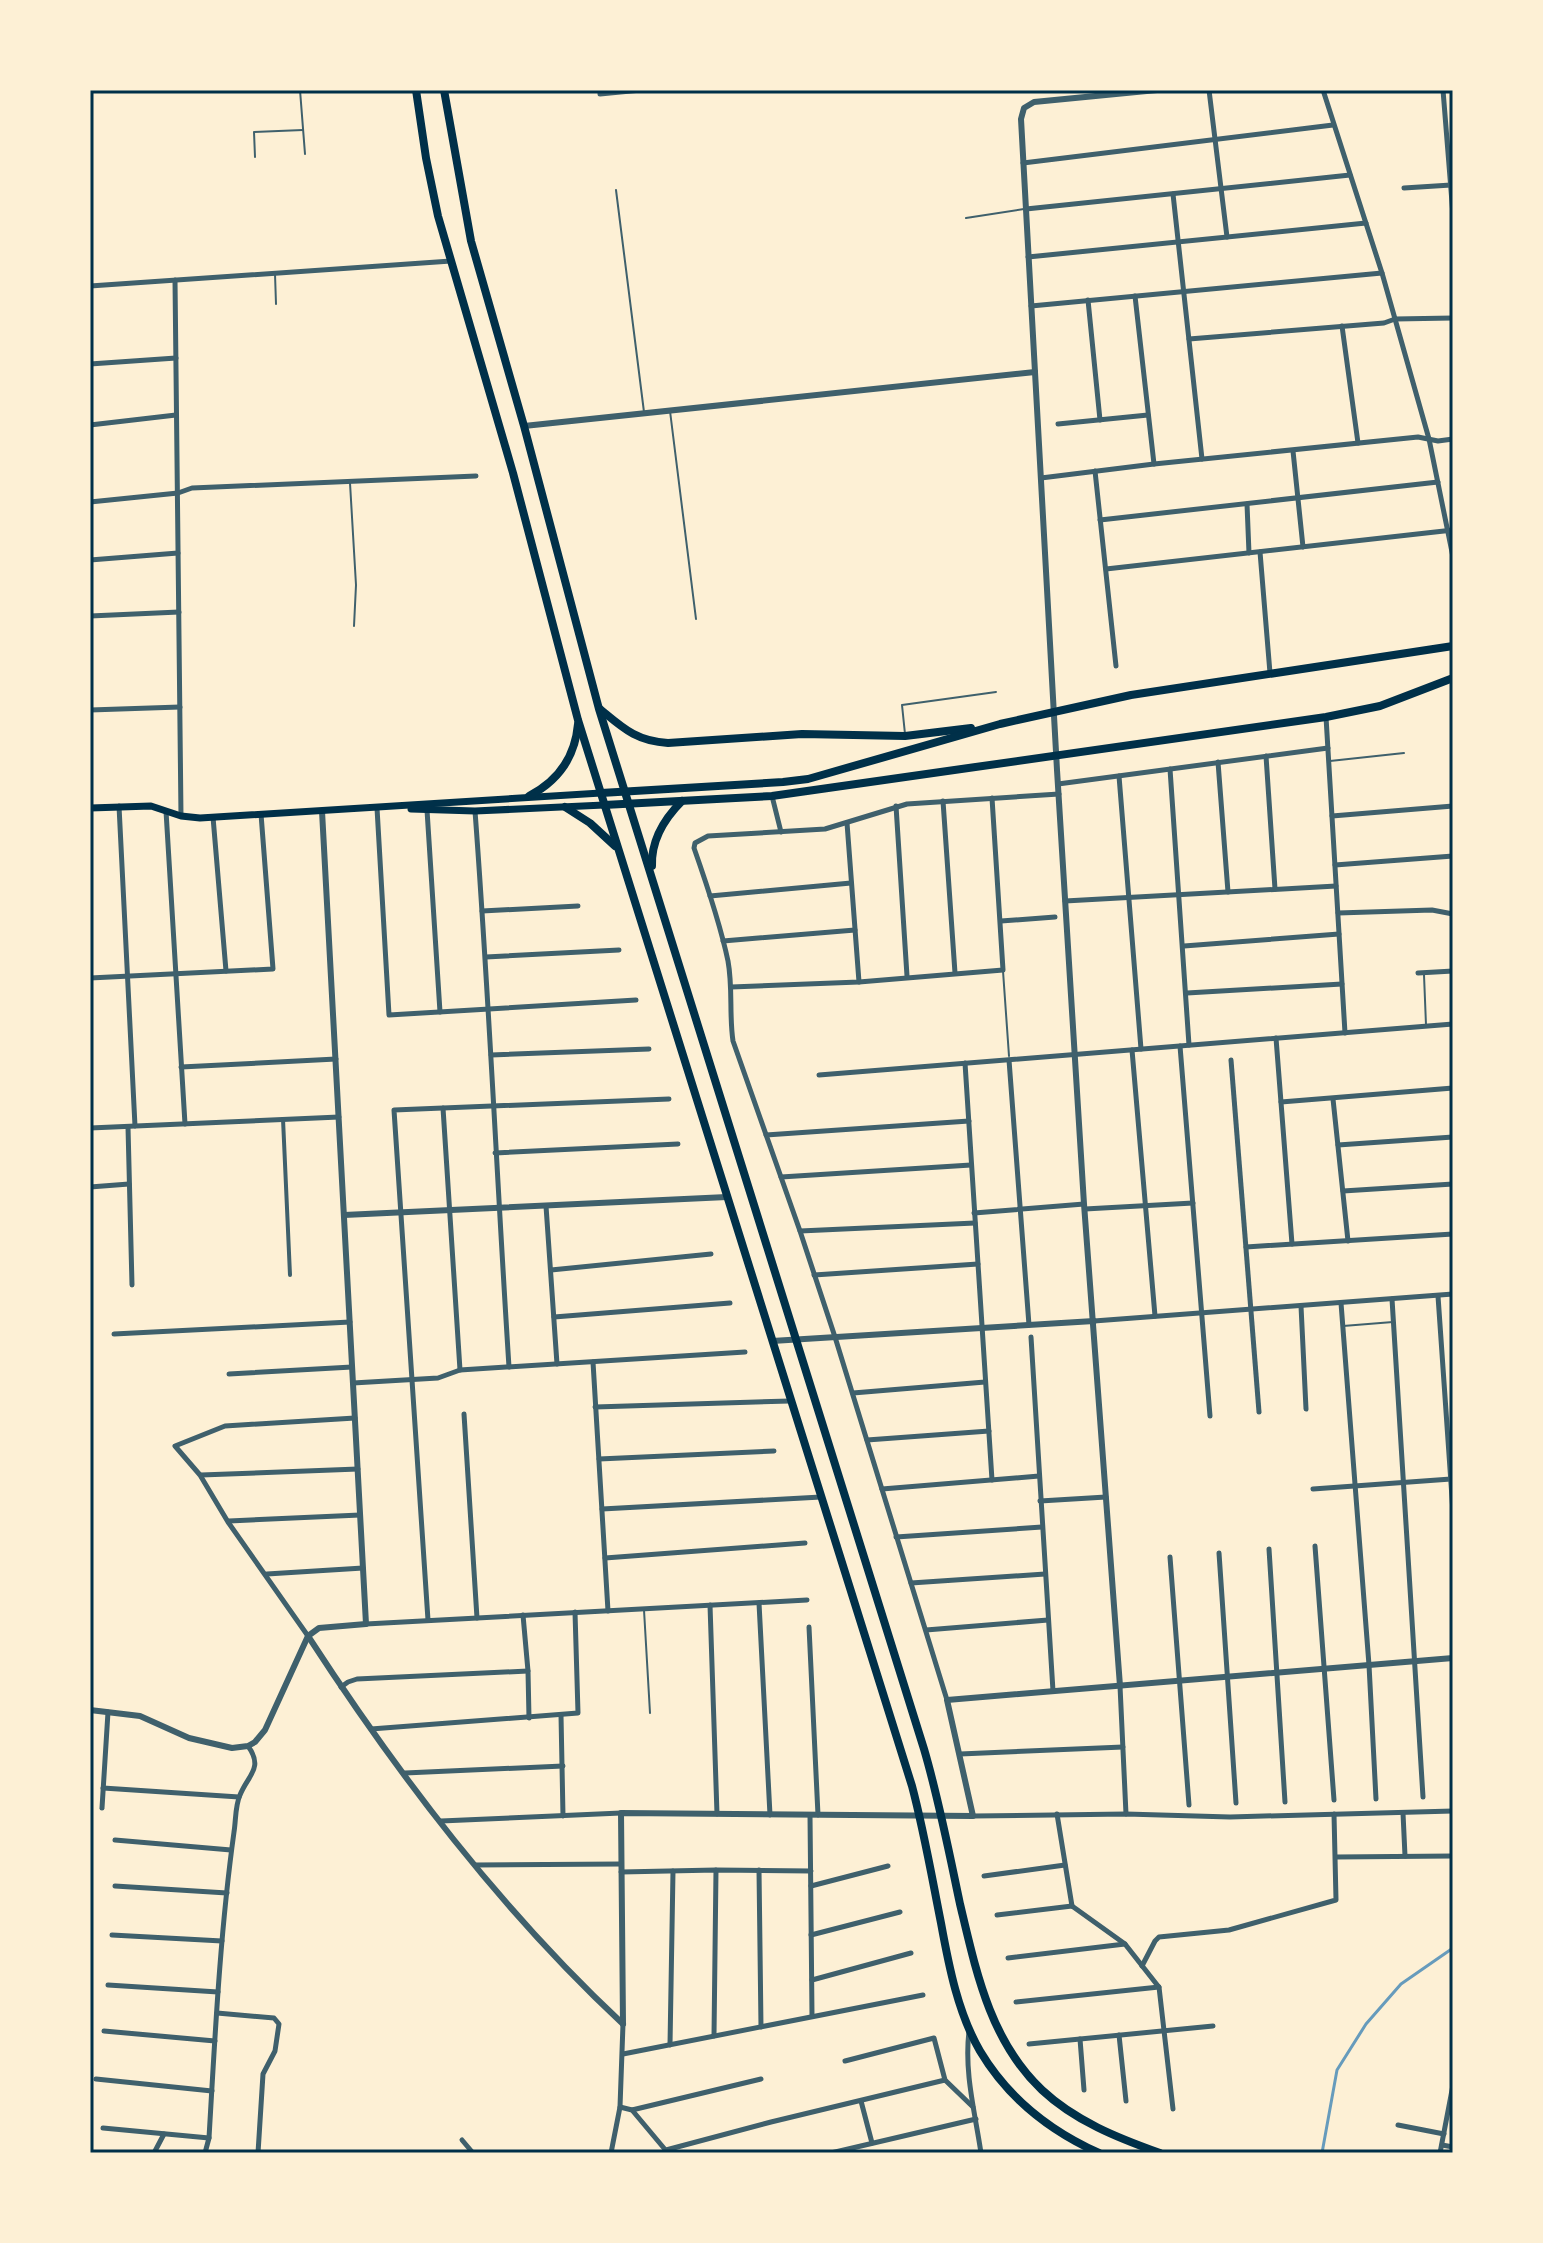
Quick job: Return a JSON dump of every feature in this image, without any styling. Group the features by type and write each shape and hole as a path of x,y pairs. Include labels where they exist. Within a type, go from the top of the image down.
{"main road":[{"path":"416,90 438,216 513,473 578,720 920,1816 951,1971 969,2028 994,2072 1022,2103 1053,2129 1099,2153"},
{"path":"444,90 471,241 599,709 924,1749 979,1981 1006,2046 1036,2083 1063,2107 1105,2132 1160,2153"},
{"path":"90,808 151,806 195,818 808,779 1000,724 1131,695 1453,646"},
{"path":"377,808 475,811 772,796 1359,712 1398,701 1453,678"},
{"path":"599,709 635,737 653,742 706,742 802,734 905,736 1000,724"},
{"path":"529,796 542,790 571,757 577,739 578,720"},
{"path":"652,875 658,832 682,801"},
{"path":"565,807 590,823 618,849"}],"street":[{"path":"600,92 641,90"},
{"path":"1126,1814 1120,1686 1065,901 1021,119 1024,108 1034,102 1157,90"},
{"path":"1209,90 1227,237"},
{"path":"1323,90 1382,273 1429,439 1451,530 1453,557"},
{"path":"1443,90 1453,215"},
{"path":"1023,163 1333,125"},
{"path":"1026,209 1350,175"},
{"path":"1404,188 1452,185"},
{"path":"1173,193 1202,459"},
{"path":"1028,257 1366,223"},
{"path":"90,286 451,261"},
{"path":"1031,306 1382,273"},
{"path":"175,280 181,816"},
{"path":"1135,296 1154,464"},
{"path":"1088,300 1100,420"},
{"path":"1189,339 1384,323 1395,319 1453,318"},
{"path":"1342,326 1358,443"},
{"path":"90,364 176,358"},
{"path":"524,426 1035,372"},
{"path":"90,425 177,415"},
{"path":"1058,424 1148,415"},
{"path":"1041,478 1418,437 1438,441 1453,439"},
{"path":"1293,451 1303,547"},
{"path":"1095,471 1116,666"},
{"path":"90,502 178,493 192,488 476,476"},
{"path":"1100,520 1438,482"},
{"path":"1247,504 1249,553"},
{"path":"1106,569 1451,530"},
{"path":"1260,552 1270,674"},
{"path":"90,560 178,553"},
{"path":"90,616 179,612"},
{"path":"90,710 180,707"},
{"path":"1326,717 1345,1033"},
{"path":"1058,784 1328,748"},
{"path":"1266,756 1275,889"},
{"path":"1218,762 1228,892"},
{"path":"1170,769 1189,1045"},
{"path":"1119,776 1141,1049"},
{"path":"973,1816 947,1700 853,1393 733,1041 731,987 723,941 694,848 695,843 708,836 825,829 896,806 1059,794"},
{"path":"772,796 781,832"},
{"path":"731,987 859,982 1003,970 992,798"},
{"path":"943,801 955,973"},
{"path":"119,806 135,1126"},
{"path":"896,806 907,976"},
{"path":"1332,816 1453,806"},
{"path":"377,808 389,1015 636,1000"},
{"path":"166,810 185,1124"},
{"path":"427,810 440,1012"},
{"path":"322,811 366,1624"},
{"path":"475,811 509,1367"},
{"path":"90,978 273,969 261,814"},
{"path":"213,817 226,971"},
{"path":"847,823 859,982"},
{"path":"1335,865 1453,856"},
{"path":"710,896 851,883"},
{"path":"1065,901 1336,886"},
{"path":"482,911 578,906"},
{"path":"1338,913 1432,910 1453,914"},
{"path":"1001,921 1055,917"},
{"path":"723,941 855,930"},
{"path":"1184,946 1339,934"},
{"path":"486,957 619,950"},
{"path":"1421,973 1453,971"},
{"path":"1187,993 1342,984"},
{"path":"819,1075 1453,1024"},
{"path":"1276,1038 1292,1244"},
{"path":"1180,1046 1210,1416"},
{"path":"491,1055 649,1049"},
{"path":"1132,1050 1155,1316"},
{"path":"181,1067 336,1059"},
{"path":"1009,1060 1029,1325"},
{"path":"1231,1060 1259,1412"},
{"path":"965,1063 992,1480"},
{"path":"1281,1102 1453,1088"},
{"path":"1333,1098 1348,1241"},
{"path":"428,1620 394,1110 669,1099"},
{"path":"443,1108 460,1370"},
{"path":"90,1128 339,1117"},
{"path":"283,1119 290,1275"},
{"path":"766,1135 969,1121"},
{"path":"128,1127 132,1285"},
{"path":"1338,1145 1453,1137"},
{"path":"495,1153 678,1144"},
{"path":"781,1177 971,1165"},
{"path":"90,1187 129,1184"},
{"path":"1343,1191 1453,1184"},
{"path":"344,1215 727,1197"},
{"path":"974,1213 1193,1203"},
{"path":"546,1206 557,1364"},
{"path":"800,1231 975,1223"},
{"path":"1246,1247 1453,1234"},
{"path":"551,1270 711,1254"},
{"path":"814,1275 978,1264"},
{"path":"772,1341 1453,1294"},
{"path":"1438,1296 1453,1512"},
{"path":"1392,1299 1423,1797"},
{"path":"554,1317 730,1303"},
{"path":"1341,1303 1369,1665 1376,1799"},
{"path":"1301,1305 1306,1409"},
{"path":"114,1334 350,1322"},
{"path":"1031,1337 1053,1691"},
{"path":"353,1383 438,1378 460,1370 745,1352"},
{"path":"593,1362 608,1611"},
{"path":"229,1374 352,1367"},
{"path":"853,1393 985,1382"},
{"path":"595,1407 791,1401"},
{"path":"464,1414 477,1618"},
{"path":"355,1418 225,1426 175,1446 200,1475 228,1522 310,1634 341,1687 474,1865 543,1944 623,2024"},
{"path":"867,1440 989,1431"},
{"path":"598,1459 774,1451"},
{"path":"200,1475 358,1469"},
{"path":"882,1489 1039,1476"},
{"path":"1313,1489 1452,1479"},
{"path":"602,1509 821,1497"},
{"path":"1040,1501 1106,1497"},
{"path":"228,1522 360,1515"},
{"path":"896,1537 1042,1527"},
{"path":"605,1558 805,1543"},
{"path":"1315,1546 1334,1800"},
{"path":"1269,1549 1285,1802"},
{"path":"1219,1553 1236,1803"},
{"path":"1170,1557 1189,1805"},
{"path":"266,1574 363,1568"},
{"path":"911,1583 1045,1574"},
{"path":"90,1710 140,1716 189,1738 232,1748 248,1746 265,1730 310,1634 319,1628 807,1600"},
{"path":"759,1603 770,1815"},
{"path":"710,1605 717,1814"},
{"path":"371,1729 578,1713 575,1612"},
{"path":"523,1615 529,1718"},
{"path":"926,1630 1048,1620"},
{"path":"809,1627 814,1815 811,1871 812,2016"},
{"path":"947,1700 1453,1658"},
{"path":"341,1687 357,1679 528,1671"},
{"path":"102,1808 108,1712"},
{"path":"561,1715 563,1816"},
{"path":"205,2153 209,2138 231,1850 239,1797 256,1762 248,1746"},
{"path":"960,1754 1123,1747"},
{"path":"405,1773 563,1766"},
{"path":"103,1788 239,1797"},
{"path":"441,1821 621,1813 1230,1817 1453,1811"},
{"path":"611,2153 620,2107 623,2054 621,1813"},
{"path":"1403,1813 1405,1856"},
{"path":"1057,1814 1072,1906"},
{"path":"1142,1966 1159,1937 1229,1930 1336,1900 1334,1814"},
{"path":"115,1840 231,1850"},
{"path":"1336,1857 1453,1856"},
{"path":"474,1865 673,1871 811,1871"},
{"path":"984,1876 1065,1865"},
{"path":"811,1886 888,1866"},
{"path":"714,2036 716,1870"},
{"path":"759,1870 761,2027"},
{"path":"670,2045 673,1871"},
{"path":"115,1886 227,1893"},
{"path":"997,1915 1072,1906 1125,1944 1159,1987 1173,2109"},
{"path":"811,1935 900,1912"},
{"path":"112,1935 222,1941"},
{"path":"1008,1958 1125,1944"},
{"path":"812,1980 911,1953"},
{"path":"108,1985 218,1992"},
{"path":"1016,2002 1159,1987"},
{"path":"623,2054 923,1995"},
{"path":"217,2013 278,2020 275,2051 263,2074 258,2153"},
{"path":"1029,2044 1213,2026"},
{"path":"969,2028 967,2053 981,2153"},
{"path":"104,2031 215,2041"},
{"path":"1119,2035 1126,2101"},
{"path":"845,2061 934,2038 945,2080 973,2107"},
{"path":"1080,2039 1084,2090"},
{"path":"96,2079 212,2091"},
{"path":"620,2107 632,2110 761,2079"},
{"path":"632,2110 667,2151 945,2080"},
{"path":"1440,2153 1453,2085"},
{"path":"861,2101 872,2143"},
{"path":"831,2153 976,2119"},
{"path":"1398,2125 1444,2134"},
{"path":"103,2128 209,2138"},
{"path":"154,2153 164,2134"},
{"path":"462,2140 473,2153"},
{"path":"1442,2145 1453,2147"}],"lane":[{"path":"300,90 305,154"},
{"path":"255,157 254,132 303,130"},
{"path":"616,190 644,413"},
{"path":"966,218 1026,209"},
{"path":"275,273 276,304"},
{"path":"670,410 696,619"},
{"path":"350,481 356,585 354,626"},
{"path":"905,736 902,705 996,692"},
{"path":"1329,761 1404,753"},
{"path":"1003,970 1009,1060"},
{"path":"1421,973 1426,1026"},
{"path":"1342,1326 1393,1322"},
{"path":"644,1609 650,1713"}],"waterway":[{"path":"1322,2153 1337,2070 1366,2024 1401,1984 1453,1948"}]}
